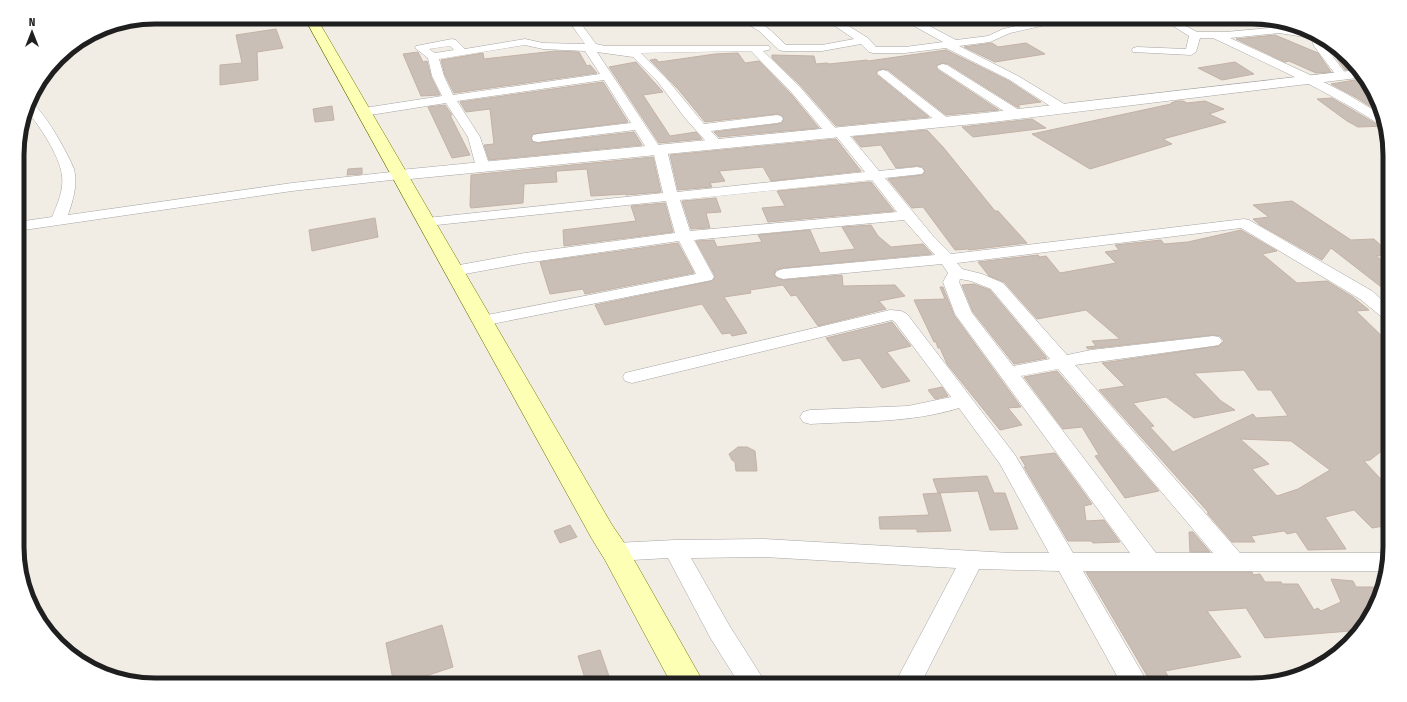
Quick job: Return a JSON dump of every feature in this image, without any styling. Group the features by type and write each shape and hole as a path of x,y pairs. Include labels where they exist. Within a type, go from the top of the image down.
{"main road":[{"path":"319,24 364,112 602,532 616,552 685,678"}],"street":[{"path":"576,24 592,46 609,50 822,48 864,40"},
{"path":"754,24 763,29 783,48"},
{"path":"838,24 864,40 873,50 905,50 990,39 1007,31 1038,24"},
{"path":"917,24 949,44 1014,78 1062,108"},
{"path":"1175,24 1195,35 1279,30 1297,32"},
{"path":"1137,50 1191,52 1195,35"},
{"path":"1215,35 1312,80 1353,101 1378,117"},
{"path":"1317,41 1342,76"},
{"path":"462,52 452,42 420,48 433,57 438,76 449,100 474,137 484,167"},
{"path":"433,57 525,42 543,46 589,48 636,54 662,80 701,128 717,145"},
{"path":"482,321 703,279 706,277 684,236 657,151 639,126 589,48"},
{"path":"754,48 836,133 952,266 997,286 1234,561"},
{"path":"943,67 1017,114"},
{"path":"883,73 945,122"},
{"path":"24,226 292,187 400,175 945,122 1355,75"},
{"path":"364,112 607,76"},
{"path":"32,110 45,126 63,159 69,176 66,195 58,221"},
{"path":"701,128 777,119"},
{"path":"538,138 639,126"},
{"path":"426,222 917,171"},
{"path":"454,271 525,258 684,236 908,215"},
{"path":"783,274 952,266 1244,223 1366,295 1383,309"},
{"path":"952,266 951,282 964,314 1149,561"},
{"path":"632,377 895,315 901,318 1008,460 1132,678"},
{"path":"1009,373 1091,356 1213,341"},
{"path":"810,416 909,411 945,407 964,400"},
{"path":"616,552 675,549 764,548 972,560 1067,562 1382,562"},
{"path":"675,549 720,632 750,678"},
{"path":"911,678 972,560"}],"building":[{"path":"276,29 283,48 257,52 258,80 220,85 220,65 242,63 236,35"},
{"path":"1275,35 1318,53 1331,72 1316,73 1289,61 1285,62 1236,39"},
{"path":"992,43 998,47 1026,43 1045,54 995,62 964,47"},
{"path":"946,50 1009,81 1041,102 1018,105 1020,107 1017,107 948,64 943,63 936,66 938,70 999,110 946,115 888,70 883,69 878,70 876,74 929,117 836,126 801,86 772,58 772,55 814,56 816,64 829,64 868,61"},
{"path":"555,51 579,52 587,66 590,65 597,73 454,93 445,75 441,60 483,53 484,59"},
{"path":"418,52 423,62 427,61 431,77 440,95 421,96 403,54"},
{"path":"738,53 745,63 759,61 791,94 819,128 719,137 714,132 782,123 784,118 777,114 705,122 678,89 650,60 656,59 659,62 715,54"},
{"path":"1337,59 1341,59 1351,69 1345,70"},
{"path":"636,62 663,92 643,95 670,136 696,132 702,139 659,143 609,67"},
{"path":"1235,62 1254,74 1222,80 1198,68"},
{"path":"1359,79 1370,97 1375,109 1357,98 1331,84"},
{"path":"603,82 628,122 533,134 531,138 532,141 538,143 634,132 642,145 489,160 484,145 494,144 490,109 466,112 460,102"},
{"path":"1332,98 1380,126 1358,127 1347,121 1317,99"},
{"path":"1177,101 1187,103 1205,101 1224,109 1209,114 1226,122 1163,139 1172,144 1090,169 1032,134 1171,104"},
{"path":"445,105 452,115 450,115 470,155 452,158 428,107"},
{"path":"332,106 334,120 315,122 313,109"},
{"path":"1032,119 1046,128 973,137 962,127"},
{"path":"927,130 943,147 995,211 998,211 1027,243 969,250 955,250 923,207 912,208 888,179 922,175 925,172 923,167 917,166 896,168 881,145 861,147 853,137"},
{"path":"836,139 861,171 771,181 763,167 719,171 725,181 710,183 712,187 678,190 670,155"},
{"path":"653,157 661,192 591,196 587,169 558,171 556,172 557,182 524,184 523,203 471,208 470,206 471,175"},
{"path":"362,168 362,174 347,175 348,169"},
{"path":"871,182 894,211 768,222 762,208 785,206 777,191"},
{"path":"716,198 721,212 706,213 710,228 691,229 682,201"},
{"path":"1292,201 1351,240 1374,239 1383,247 1383,255 1376,256 1383,261 1383,288 1331,248 1322,260 1260,225 1253,219 1269,217 1253,205"},
{"path":"665,203 673,232 564,246 563,230 636,221 631,206"},
{"path":"375,218 378,237 312,251 309,230"},
{"path":"871,225 878,236 891,247 923,244 932,254 783,268 776,270 774,275 783,280 842,275 843,286 895,285 905,296 879,301 886,309 818,326 796,295 791,296 783,285 750,290 751,293 724,297 747,333 732,336 730,333 722,334 702,304 605,325 595,305 712,281 715,276 696,241 714,240 717,247 762,242 758,235 810,230 820,253 855,249 842,227"},
{"path":"1241,230 1277,251 1262,254 1297,283 1327,281 1353,297 1369,310 1356,311 1383,337 1383,450 1370,460 1364,461 1383,481 1383,526 1372,528 1354,510 1325,517 1346,549 1308,550 1296,532 1287,534 1284,531 1251,536 1255,542 1232,542 1207,513 1209,513 1099,390 1125,386 1102,363 1219,346 1224,341 1220,336 1213,335 1088,349 1086,347 1096,346 1092,341 1120,339 1086,310 1037,319 1004,282 989,276 978,262 1038,255 1040,257 1046,256 1060,273 1116,263 1105,252 1119,250 1115,245 1161,240 1164,244 1188,242","holes":["1244,370 1258,390 1271,390 1288,416 1256,418 1253,414 1173,452 1150,427 1154,426 1133,403 1166,397 1194,418 1235,410 1221,401 1194,373","1240,439 1291,441 1330,470 1298,489 1277,496 1252,469 1269,464"]},
{"path":"678,243 694,273 585,294 583,289 550,294 540,262"},
{"path":"974,284 990,290 1047,358 1014,364 973,312 962,285"},
{"path":"940,287 943,287 954,315 1021,407 1008,408 1022,425 1000,430 947,364 940,348 938,348 936,342 934,342 914,300 945,299"},
{"path":"892,322 911,346 887,352 910,381 882,388 860,358 843,361 826,338"},
{"path":"1057,371 1159,491 1125,498 1095,456 1099,455 1082,427 1063,429 1024,377"},
{"path":"942,387 948,396 935,399 928,390"},
{"path":"738,447 747,447 755,451 757,471 736,471 735,462 729,454"},
{"path":"1055,453 1092,504 1084,506 1086,521 1104,520 1120,542 1093,543 1091,541 1068,541 1024,467 1026,467 1020,457"},
{"path":"987,476 994,493 1005,493 1018,529 990,530 978,491 938,493 933,479"},
{"path":"940,493 951,531 917,532 917,529 880,529 879,517 929,515 923,494"},
{"path":"570,525 577,537 560,543 554,531"},
{"path":"1189,532 1193,532 1210,552 1190,552"},
{"path":"1086,572 1252,572 1253,575 1260,574 1265,582 1298,584 1314,610 1318,608 1321,611 1341,602 1331,579 1353,581 1356,587 1373,587 1376,590 1370,605 1361,620 1354,629 1350,631 1265,638 1246,608 1207,611 1241,657 1165,671 1168,676 1148,678"},
{"path":"442,625 453,667 420,678 393,678 386,643"},
{"path":"600,650 610,678 585,678 578,656"}]}
